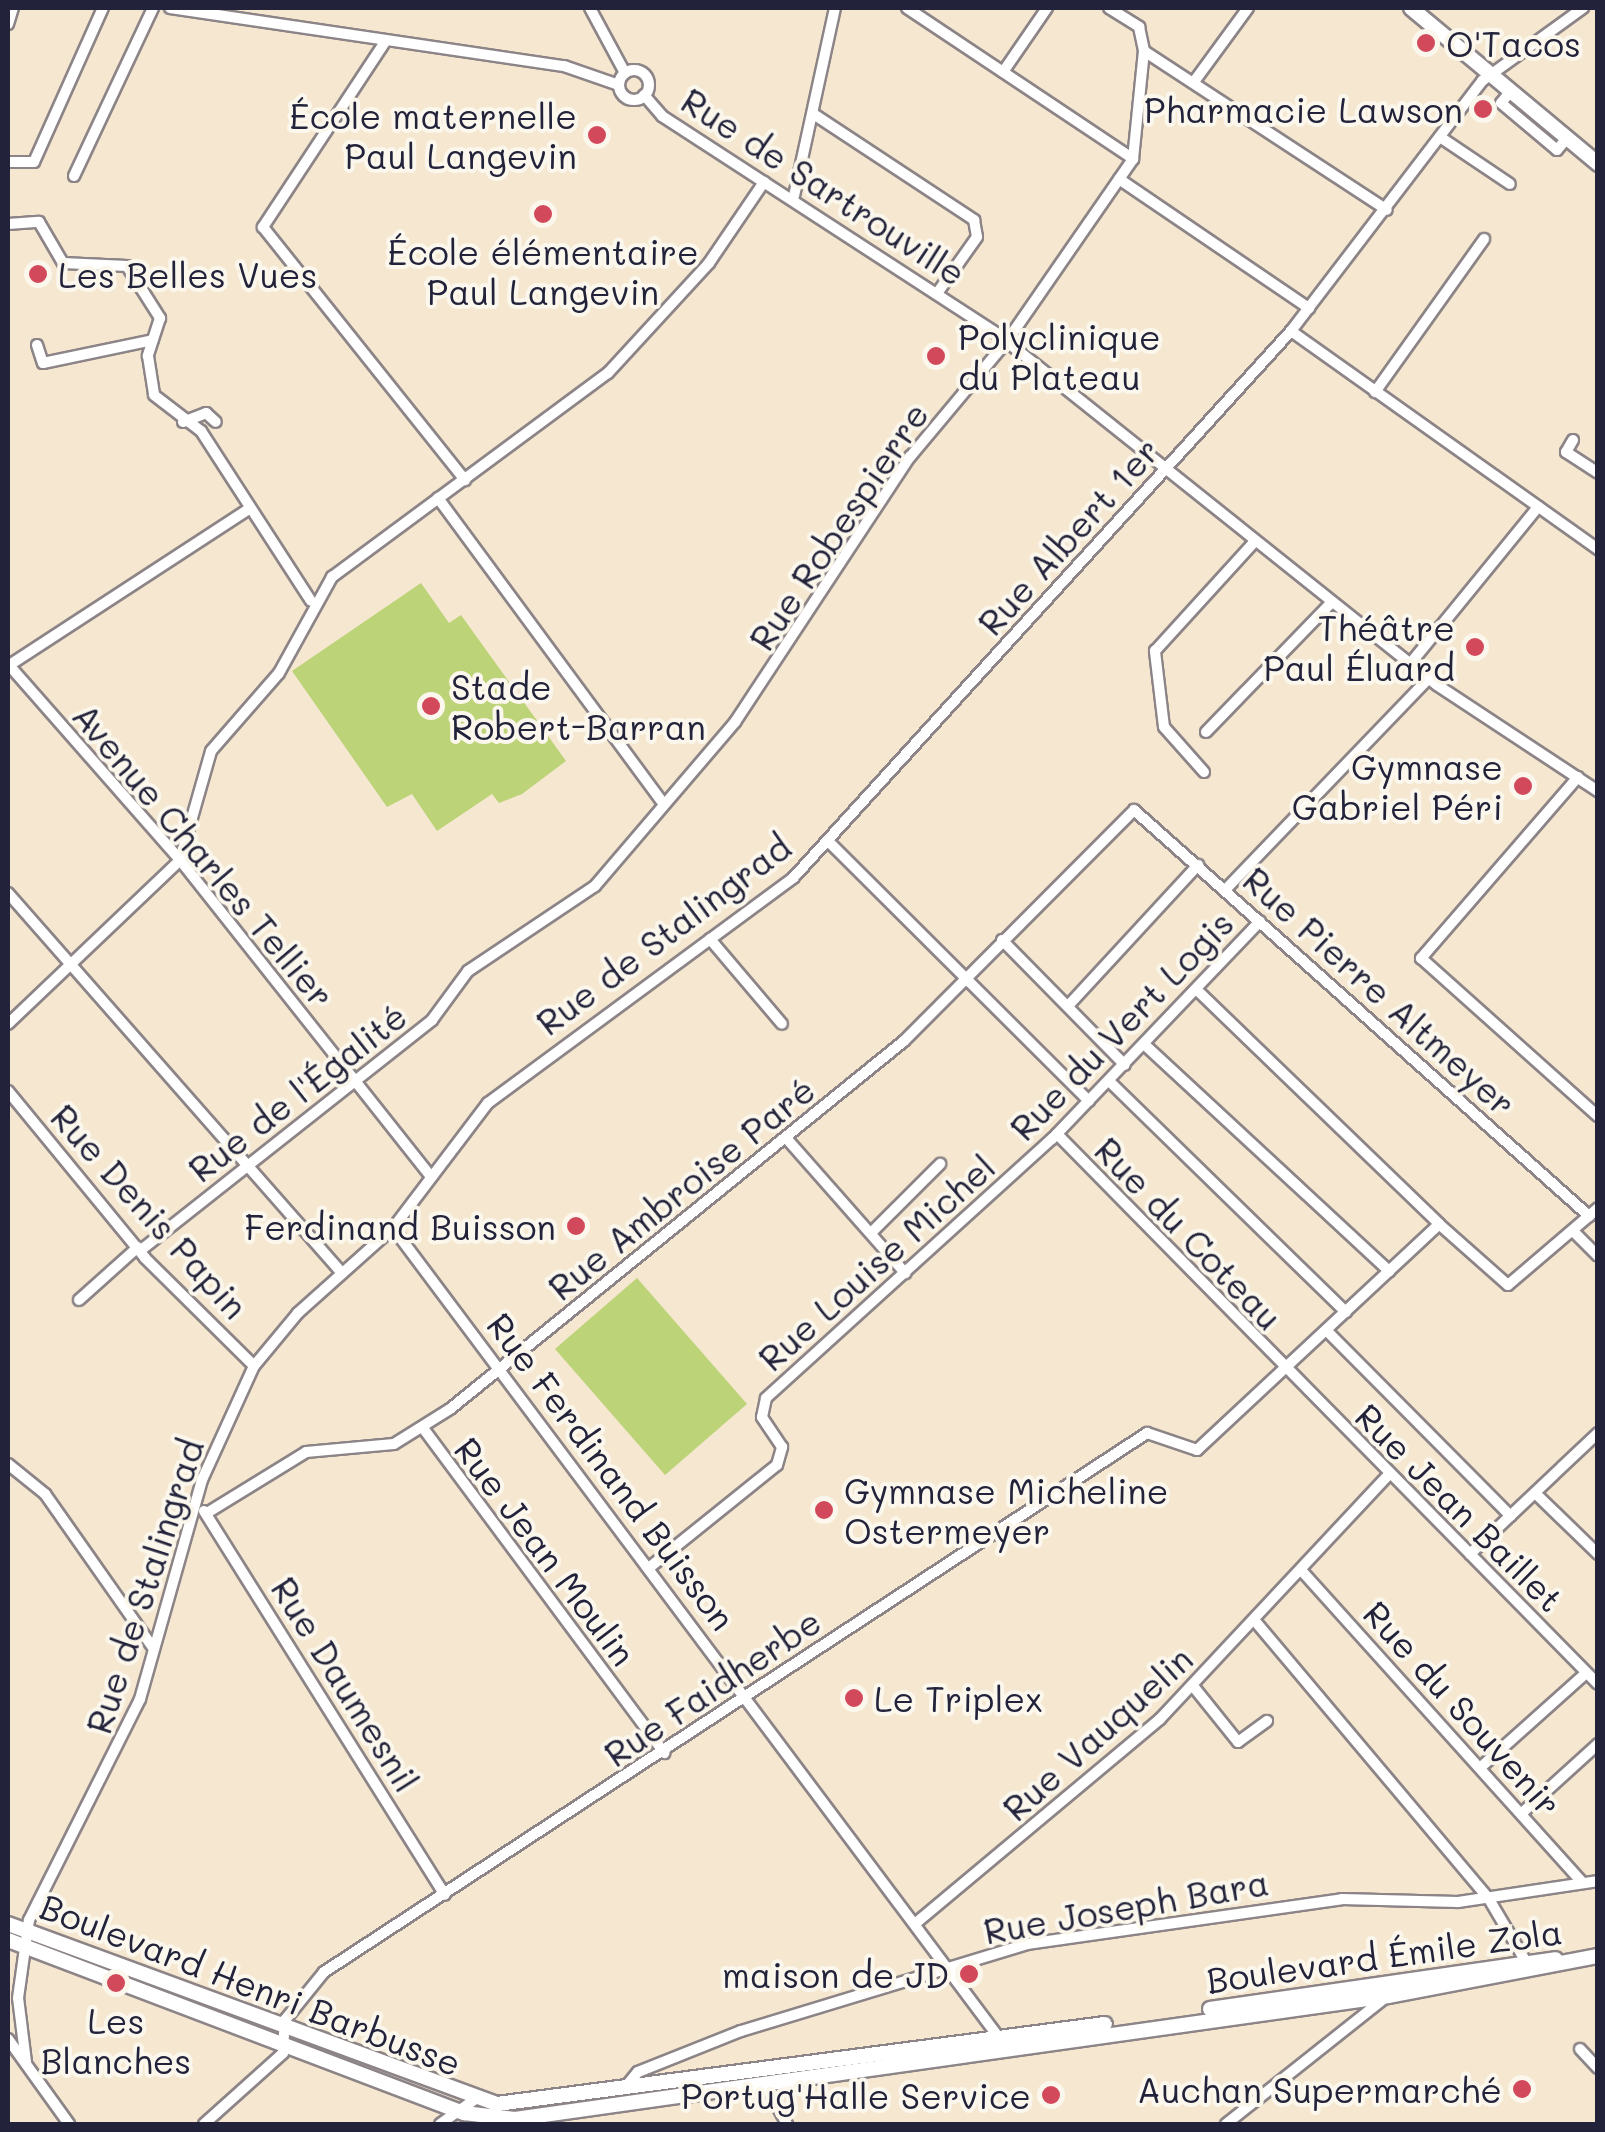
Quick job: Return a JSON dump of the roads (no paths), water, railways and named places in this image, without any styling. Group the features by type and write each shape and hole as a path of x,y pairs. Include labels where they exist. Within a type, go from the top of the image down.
{"main road":[{"path":"1411,8 1598,164"},
{"name":"Boulevard Henri Barbusse","path":"8,1924 25,1939 283,2036 474,2100"},
{"name":"Boulevard Henri Barbusse","path":"8,1940 25,1939"},
{"name":"Boulevard Émile Zola","path":"474,2100 565,2113 622,2094 1375,1981 1526,1960 1594,1957"},
{"name":"Boulevard Émile Zola","path":"464,2112 565,2113 608,2108 1388,1996 1594,1957"},
{"name":"Boulevard Henri Barbusse","path":"283,2036 464,2112"}],"street":[{"path":"8,24 14,8"},
{"path":"8,162 34,162 103,8"},
{"path":"74,176 154,8"},
{"path":"170,8 564,66 619,84 626,97 644,95 646,78 625,73 590,8"},
{"path":"794,196 815,114 835,8"},
{"path":"907,8 1133,159 1144,51 1140,28 1109,8"},
{"path":"1003,72 1047,8"},
{"path":"1196,79 1248,8"},
{"name":"Rue Albert 1er","path":"829,842 1291,331 1490,74 1582,8"},
{"path":"385,42 266,216 264,233 464,480"},
{"path":"1144,51 1196,79 1387,210"},
{"path":"619,84 625,73"},
{"name":"Rue de Sartrouville","path":"644,95 764,182 794,196 1007,341 1410,664 1598,791"},
{"path":"815,114 974,220 977,237 938,292"},
{"path":"1440,137 1510,184"},
{"name":"Rue Robespierre","path":"736,722 910,457 1007,341 1133,159"},
{"path":"1119,178 1310,308"},
{"path":"8,1024 180,860 211,751 279,673 311,601 438,498 608,374 710,263 764,182"},
{"path":"8,224 39,222 62,263 127,266 160,318 148,378 163,408 201,430 311,601"},
{"path":"1374,392 1484,239"},
{"path":"1291,331 1598,549"},
{"path":"37,344 43,363 153,340"},
{"path":"183,422 206,413 216,422"},
{"path":"1573,440 1566,452 1598,473"},
{"path":"438,498 663,803"},
{"path":"1410,664 1538,507"},
{"path":"8,665 249,509"},
{"path":"1204,772 1164,726 1155,651 1255,541"},
{"path":"1206,732 1332,602"},
{"name":"Avenue Charles Tellier","path":"8,665 180,860 431,1177"},
{"path":"1226,889 1429,678"},
{"name":"Rue de l'Égalité","path":"79,1300 432,1020 468,970 595,886 736,722"},
{"path":"1578,777 1422,950 1598,1116"},
{"name":"Rue Pierre Altmeyer","path":"1134,810 1593,1212"},
{"name":"Rue Ambroise Paré","path":"202,1509 306,1452 394,1444 423,1428 788,1139 966,977 1134,810"},
{"path":"829,842 1089,1102"},
{"name":"Rue de Stalingrad","path":"25,1939 117,1757 254,1366 342,1273 393,1228 431,1177 524,1072 710,939 829,842"},
{"path":"1068,1006 1198,864"},
{"path":"8,893 342,1273"},
{"name":"Rue du Vert Logis","path":"1021,1168 1198,991 1260,920"},
{"path":"710,939 782,1024"},
{"path":"1002,940 1125,1065"},
{"path":"1198,991 1438,1224 1508,1285 1593,1212"},
{"path":"1145,1045 1389,1272"},
{"path":"1109,1081 1346,1312"},
{"name":"Rue Denis Papin","path":"8,1091 140,1248 254,1366"},
{"name":"Rue du Coteau","path":"1057,1134 1282,1370"},
{"path":"788,1139 905,1273"},
{"path":"871,1232 940,1164"},
{"name":"Rue Louise Michel","path":"650,1566 777,1464 782,1447 762,1417 766,1398 1021,1168"},
{"path":"1282,1370 1438,1224"},
{"name":"Rue Ferdinand Buisson","path":"393,1228 650,1566 1000,2039"},
{"path":"1573,1231 1598,1256"},
{"path":"1326,1330 1511,1516"},
{"name":"Rue Faidherbe","path":"204,2124 283,2036 324,1972 748,1698 1147,1433 1192,1454 1282,1370"},
{"name":"Rue Jean Baillet","path":"1282,1370 1598,1684"},
{"name":"Rue Jean Moulin","path":"423,1428 664,1753"},
{"path":"1470,1554 1595,1440"},
{"path":"8,1464 45,1494 154,1649"},
{"name":"Rue Vauquelin","path":"916,1923 1192,1686 1389,1474"},
{"path":"1535,1493 1598,1554"},
{"name":"Rue Daumesnil","path":"202,1509 446,1895"},
{"name":"Rue du Souvenir","path":"1301,1570 1583,1883"},
{"path":"1254,1621 1488,1899 1526,1960"},
{"path":"1481,1766 1586,1673"},
{"path":"1192,1686 1238,1742 1267,1721"},
{"path":"1522,1813 1598,1744"},
{"name":"Rue Joseph Bara","path":"608,2108 622,2094 630,2076 741,2031 1027,1944 1331,1900 1488,1899 1598,1880"},
{"path":"25,1939 26,2062"},
{"path":"1226,2124 1388,1996 1429,1974"},
{"path":"1375,1981 1388,1996"},
{"path":"8,2038 69,2124"},
{"path":"1580,2049 1598,2068"},
{"path":"765,2084 787,2124"},
{"path":"440,2124 464,2112 474,2100"}],"place":[{"name":"O'Tacos","path":"1426,43"},
{"name":"Pharmacie Lawson","path":"1483,109"},
{"name":"École maternelle Paul Langevin","path":"597,135"},
{"name":"École élémentaire Paul Langevin","path":"543,214"},
{"name":"Les Belles Vues","path":"38,274"},
{"name":"Polyclinique du Plateau","path":"936,356"},
{"name":"Théâtre Paul Éluard","path":"1475,647"},
{"name":"Stade Robert-Barran","path":"431,706"},
{"name":"Gymnase Gabriel Péri","path":"1523,786"},
{"name":"Ferdinand Buisson","path":"576,1226"},
{"name":"Gymnase Micheline Ostermeyer","path":"824,1510"},
{"name":"Le Triplex","path":"854,1698"},
{"name":"maison de JD","path":"969,1974"},
{"name":"Les Blanches","path":"116,1983"},
{"name":"Auchan Supermarché","path":"1522,2089"},
{"name":"Portug'Halle Service","path":"1051,2095"}]}
